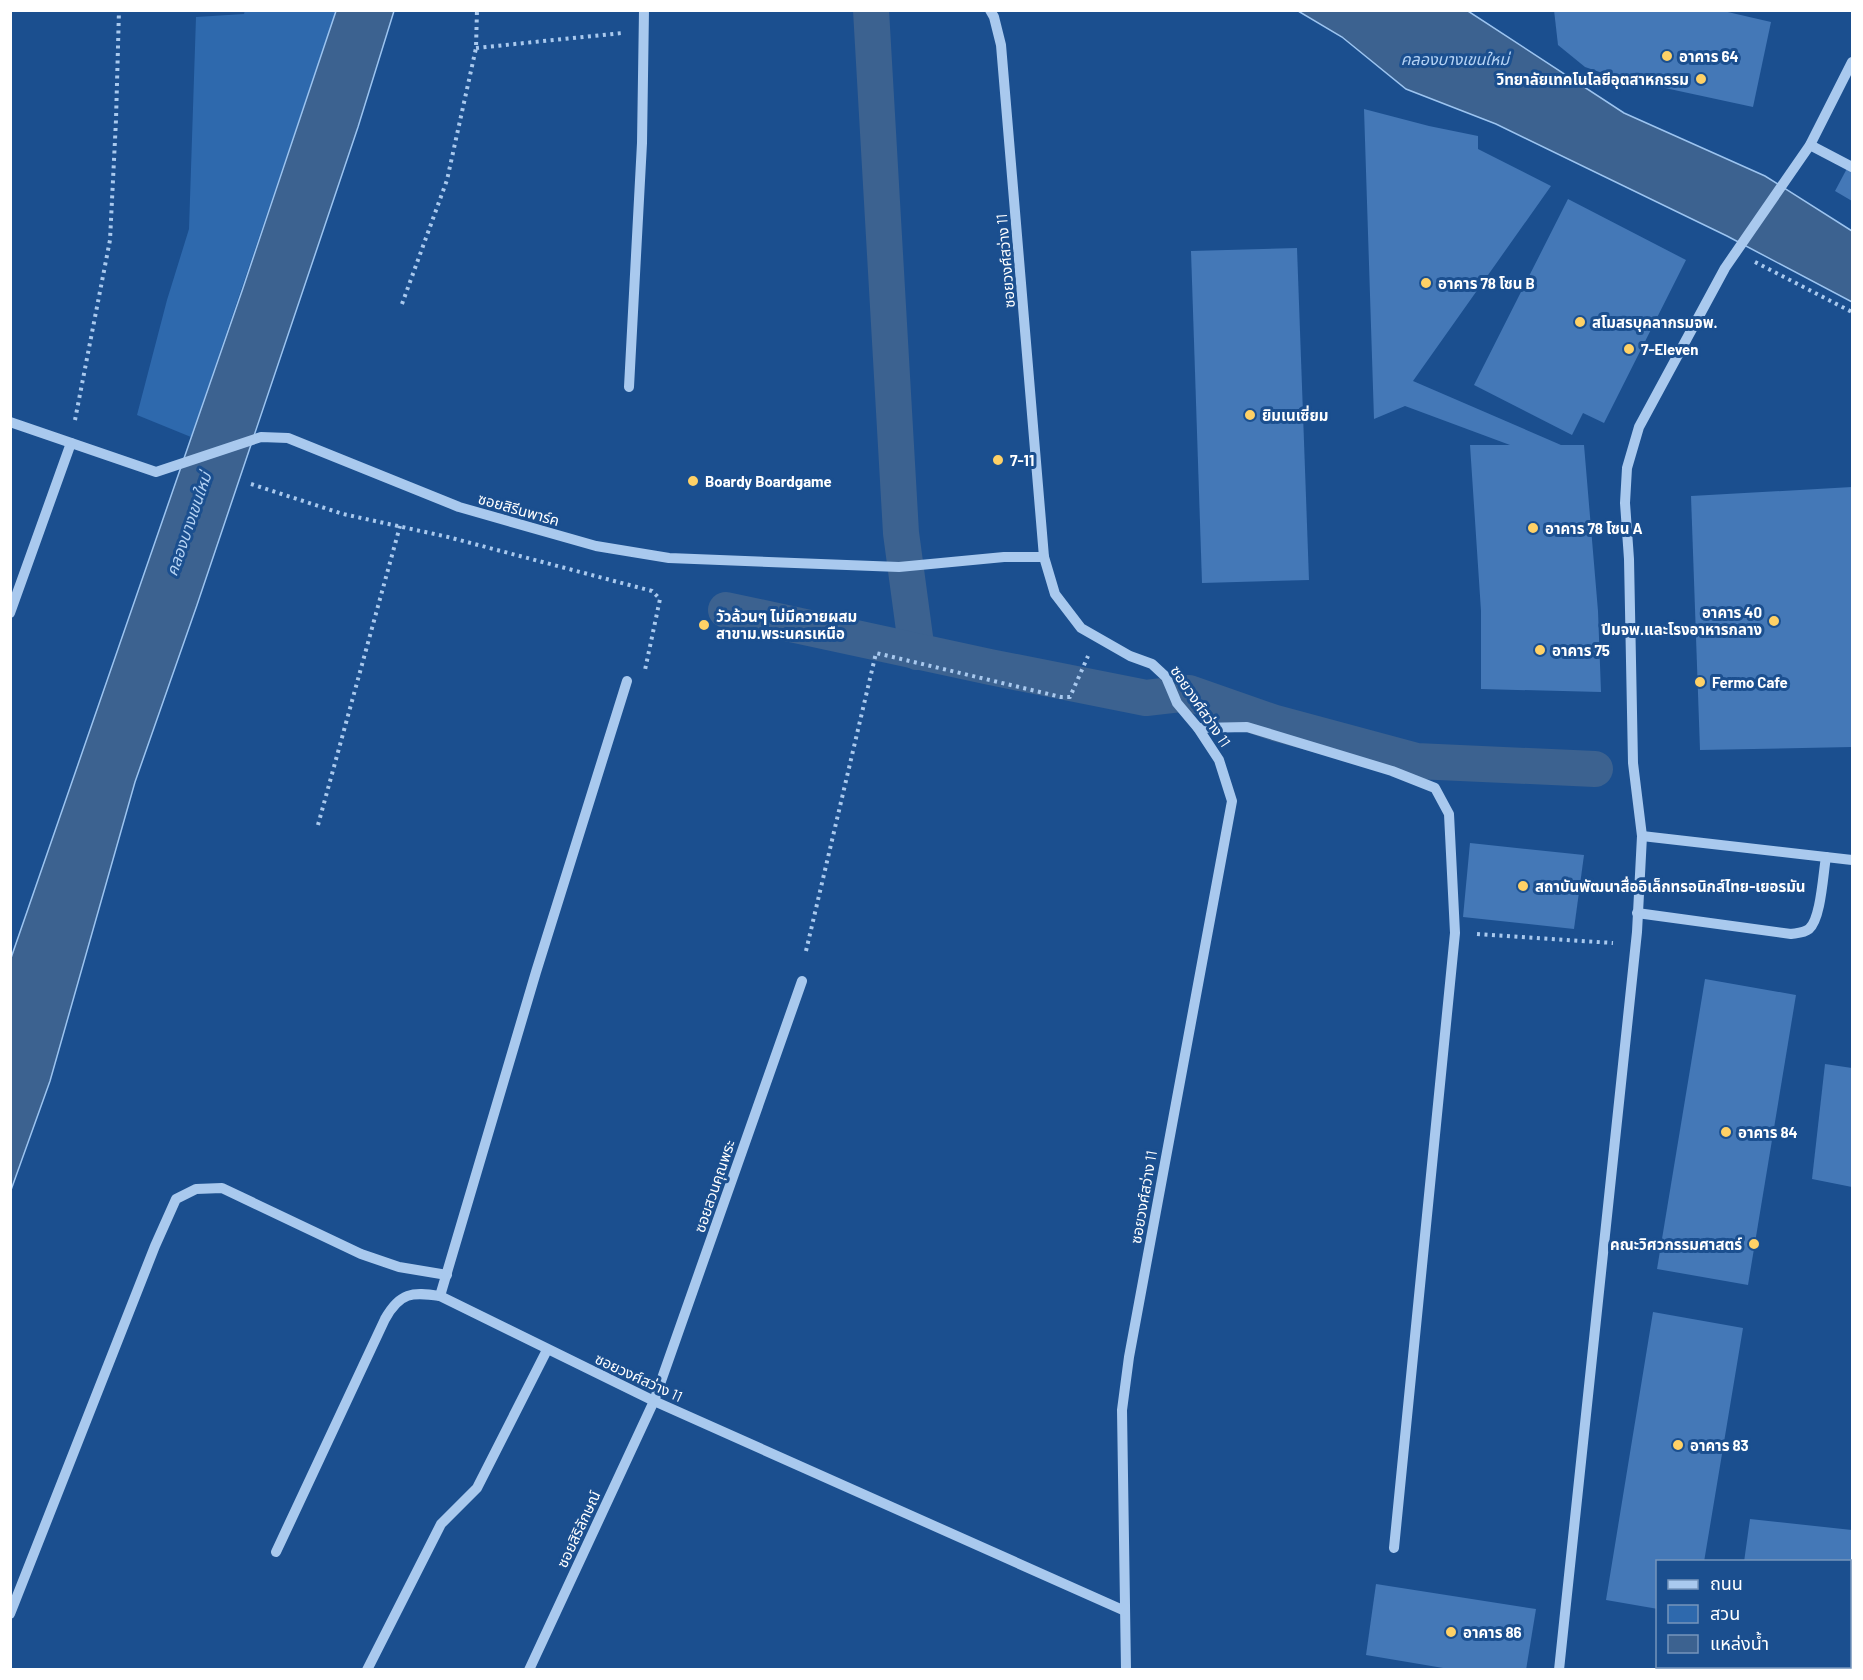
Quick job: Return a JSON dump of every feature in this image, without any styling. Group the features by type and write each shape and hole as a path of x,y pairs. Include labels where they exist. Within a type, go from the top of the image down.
{"street":[{"path":"629,387 642,143 644,10"},
{"name":"ซอยวงศ์สว่าง 11","path":"990,10 1001,45 1044,557 1054,594 1081,628 1130,656 1152,664 1166,677 1178,703 1219,760 1232,801 1129,1357 1124,1400 1126,1670"},
{"path":"1559,1670 1635,945 1642,836 1633,763 1629,559 1625,503 1627,468 1639,427 1725,268 1810,145 1852,62"},
{"path":"1810,145 1852,167"},
{"name":"ซอยสิรีนพาร์ค","path":"10,422 156,472 261,437 288,438 459,507 596,546 669,558 899,567 1004,557 1044,557"},
{"path":"10,613 71,443"},
{"path":"440,1296 536,972 627,681"},
{"path":"1198,728 1247,727 1392,771 1435,788 1449,814 1455,933 1394,1548"},
{"path":"1642,836 1852,860"},
{"path":"1637,913 1791,934 1804,932 1811,928 1816,918 1826,857"},
{"name":"ซอยสวนคุณพระ","path":"654,1401 802,981"},
{"path":"10,1614 155,1246 176,1199 196,1189 222,1188 361,1254 399,1268 447,1275"},
{"name":"ซอยวงศ์สว่าง 11","path":"276,1552 393,1305 402,1298 417,1293 440,1296 654,1401 1125,1611"},
{"path":"367,1670 441,1524 477,1488 547,1350"},
{"name":"ซอยสิริลักษณ์","path":"529,1670 654,1401"}],"path":[{"path":"71,443 110,240 119,10"},
{"path":"402,304 447,180 476,48 477,10"},
{"path":"476,48 643,31"},
{"path":"1735,251 1852,312"},
{"path":"251,484 343,514 448,537 652,591 660,599 639,694 621,698"},
{"path":"318,825 400,526"},
{"path":"806,951 876,653 1070,697 1083,668"},
{"path":"1455,933 1635,945"}],"green space":[{"path":"245,10 336,11 191,437 137,415 167,300 189,229 196,17 244,14"}],"water":[{"name":"คลองบางเขนใหม่","path":"336,11 394,11 358,127 135,782 50,1081 11,1190 11,958 243,288"},
{"name":"คลองบางเขนใหม่","path":"1298,11 1468,11 1624,113 1765,176 1852,231 1852,302 1727,236 1496,124 1406,89 1342,37"}],"building":[{"name":"อาคาร 64","path":"1554,10 1719,10 1771,22 1753,107 1614,77 1585,67 1558,45"},
{"path":"1364,109 1478,136 1478,149 1551,186 1413,381 1561,445 1584,445 1598,611 1601,692 1481,689 1481,611 1470,445 1510,445 1405,406 1374,419"},
{"path":"1852,159 1852,201 1835,191"},
{"name":"สโมสรบุคลากรมจพ.","path":"1568,199 1686,260 1604,423 1583,413 1572,435 1474,385"},
{"name":"ยิมเนเซี่ยม","path":"1297,248 1309,580 1202,583 1191,251"},
{"name":"อาคาร 40 ปีมจพ.และโรงอาหารกลาง","path":"1852,487 1852,747 1700,750 1691,496"},
{"name":"สถาบันพัฒนาสื่ออิเล็กทรอนิกส์ไทย-เยอรมัน","path":"1470,843 1584,855 1574,929 1463,917"},
{"name":"อาคาร 84","path":"1705,979 1796,995 1748,1285 1657,1269"},
{"path":"1825,1064 1852,1068 1852,1187 1812,1179"},
{"name":"อาคาร 83","path":"1653,1312 1743,1328 1704,1560 1656,1560 1656,1609 1606,1600"},
{"path":"1750,1519 1852,1530 1852,1638 1851,1560 1744,1560"},
{"name":"อาคาร 86","path":"1376,1584 1536,1609 1526,1670 1455,1670 1366,1655"}],"waterway":[{"path":"871,10 901,533 917,652"},
{"path":"726,610 1146,698 1189,693 1275,723 1416,761 1595,769"}],"place":[{"name":"อาคาร 64","path":"1667,56"},
{"name":"วิทยาลัยเทคโนโลยีอุตสาหกรรม","path":"1701,79"},
{"name":"อาคาร 78 โซน B","path":"1426,283"},
{"name":"สโมสรบุคลากรมจพ.","path":"1580,322"},
{"name":"7-Eleven","path":"1629,349"},
{"name":"ยิมเนเซี่ยม","path":"1250,415"},
{"name":"7-11","path":"998,460"},
{"name":"Boardy Boardgame","path":"693,481"},
{"name":"อาคาร 78 โซน A","path":"1533,528"},
{"name":"อาคาร 40 ปีมจพ.และโรงอาหารกลาง","path":"1774,621"},
{"name":"วัวล้วนๆ ไม่มีควายผสม สาขาม.พระนครเหนือ","path":"704,625"},
{"name":"อาคาร 75","path":"1540,650"},
{"name":"Fermo Cafe","path":"1700,682"},
{"name":"สถาบันพัฒนาสื่ออิเล็กทรอนิกส์ไทย-เยอรมัน","path":"1523,886"},
{"name":"อาคาร 84","path":"1726,1132"},
{"name":"คณะวิศวกรรมศาสตร์","path":"1754,1244"},
{"name":"อาคาร 83","path":"1678,1445"},
{"name":"อาคาร 86","path":"1451,1632"}]}
